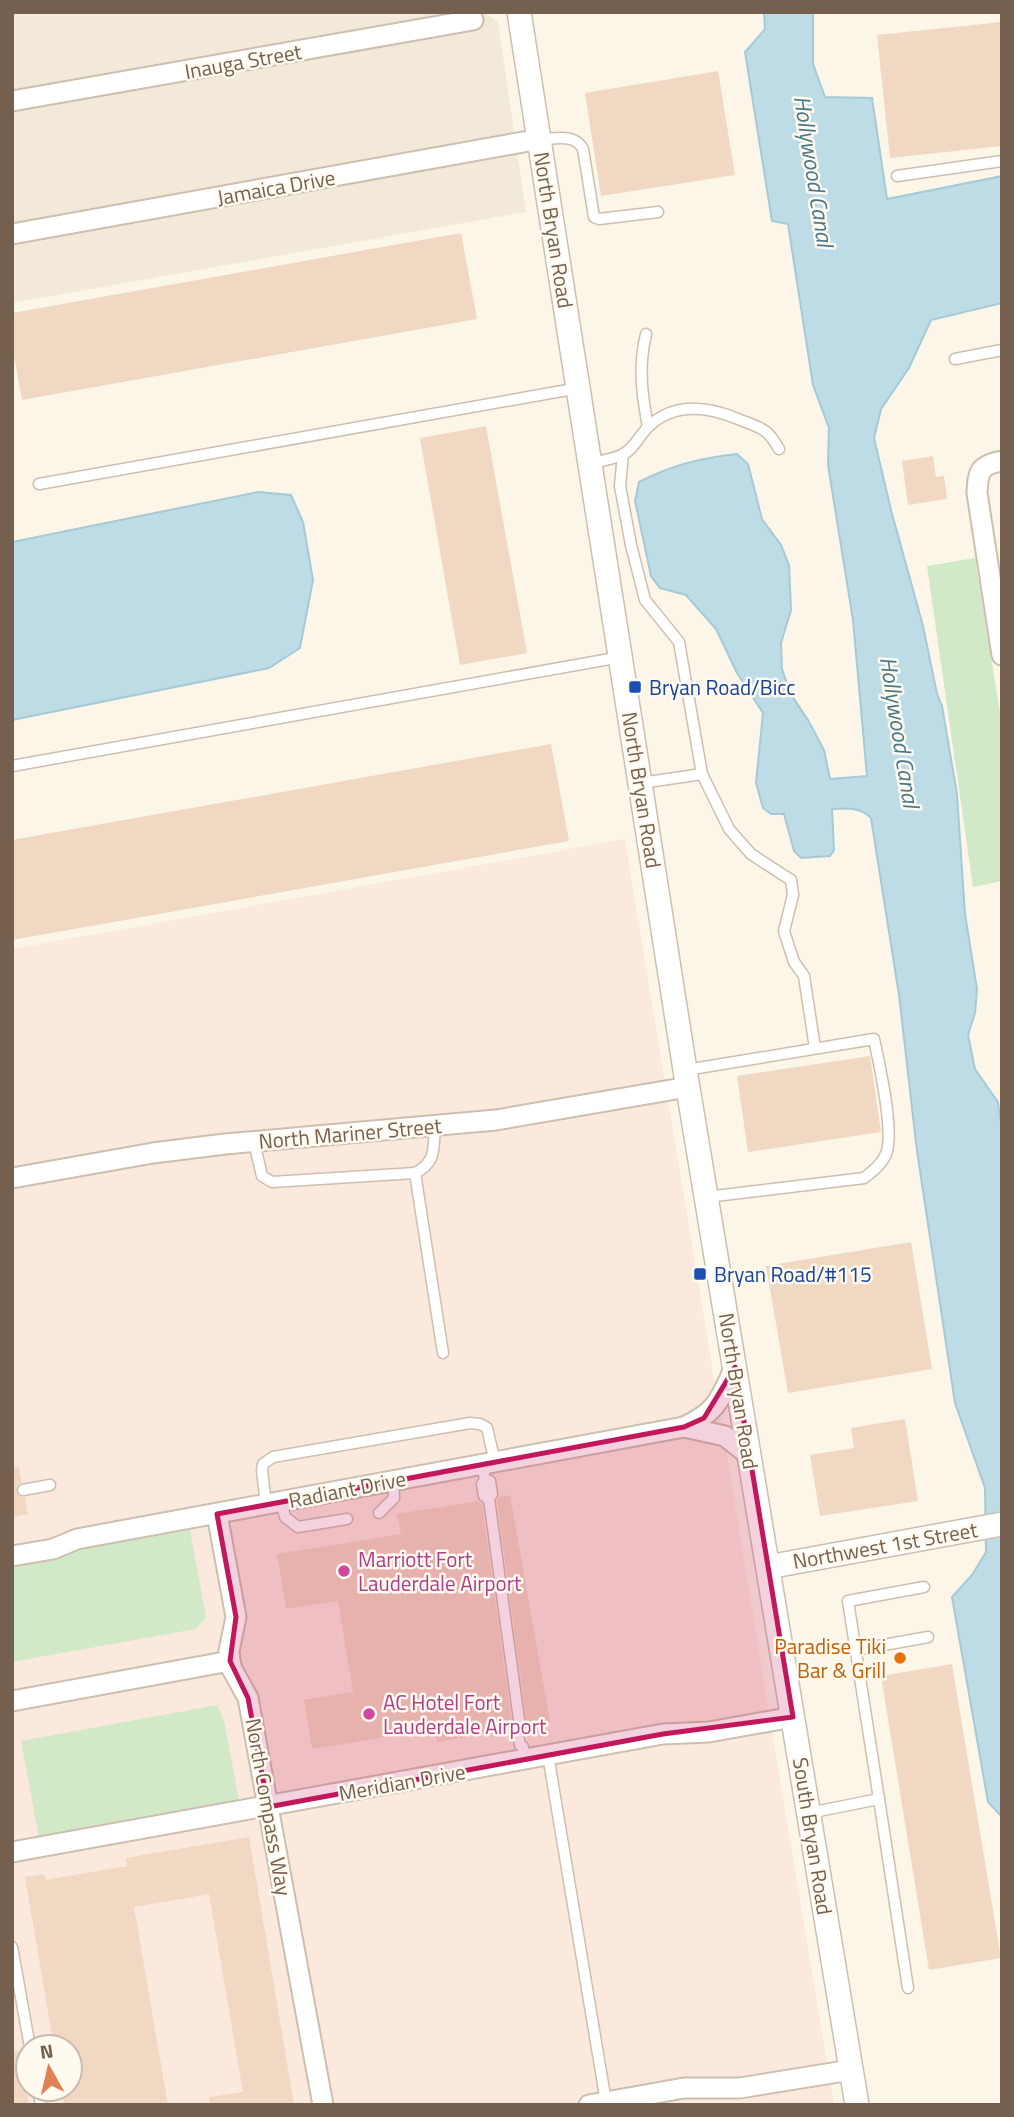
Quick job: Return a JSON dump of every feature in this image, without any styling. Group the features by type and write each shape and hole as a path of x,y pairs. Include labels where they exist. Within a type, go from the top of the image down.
{"street":[{"name":"North Bryan Road","path":"519,12 687,1079 768,1567"},
{"name":"Inauga Street","path":"12,101 473,20"},
{"name":"Jamaica Drive","path":"12,234 540,139"},
{"path":"1002,461 987,464 978,475 977,493 1002,656"},
{"name":"North Mariner Street","path":"12,1178 153,1153 496,1120 687,1079"},
{"name":"Radiant Drive","path":"12,1556 53,1549 77,1539 393,1480 488,1472 684,1427 704,1418 713,1410 735,1367"},
{"name":"Radiant Drive","path":"684,1427 725,1436 750,1455"},
{"path":"12,1701 230,1661 229,1651 236,1618 217,1514"},
{"name":"Northwest 1st Street","path":"768,1567 1002,1524"},
{"name":"South Bryan Road","path":"768,1567 857,2105"},
{"name":"North Compass Way","path":"230,1661 248,1698 323,2105"},
{"name":"Meridian Drive","path":"12,1852 268,1807 525,1753 548,1755 663,1734 709,1732 793,1717"},
{"path":"598,2103 684,2088 740,2088 852,2070"}],"lane":[{"path":"540,139 572,138 578,141 583,149 594,217 599,219 657,212"},
{"path":"897,176 1002,161"},
{"path":"646,334 641,358 642,393 648,427"},
{"path":"955,359 1002,350"},
{"path":"39,484 579,388"},
{"path":"591,463 623,454 648,427 682,408 696,407 728,415 770,432 779,449"},
{"path":"623,454 620,486 631,545 645,600 679,642 702,774 729,829 751,854 791,880 793,895 784,931 794,962 804,976 815,1048"},
{"path":"12,766 621,657"},
{"path":"641,783 702,774"},
{"path":"687,1079 815,1048 874,1039 888,1121 887,1152 879,1166 864,1178 708,1197"},
{"path":"254,1142 262,1176 272,1182 415,1173 428,1166 432,1158 435,1125"},
{"path":"415,1173 443,1353"},
{"path":"347,1519 298,1527 273,1503 262,1470 263,1464 273,1457 470,1423 486,1428 488,1472 482,1484 484,1496 489,1499 520,1727 524,1729 525,1753"},
{"path":"379,1513 394,1498 393,1480"},
{"path":"23,1490 50,1485"},
{"path":"908,1988 848,1601 924,1587"},
{"path":"856,1650 928,1637"},
{"path":"548,1755 598,2103"},
{"path":"809,1813 879,1798"},
{"path":"12,1947 27,2033"}],"highlighted area":[{"path":"735,1367 793,1717 663,1734 268,1807 248,1698 230,1661 236,1617 217,1514 684,1427 704,1418"}],"shaded area":[{"path":"12,12 483,12 498,22 526,212 12,303"},
{"path":"625,839 834,2105 12,2105 12,949"}],"green space":[{"path":"975,558 1002,725 1002,881 973,887 927,566"},
{"path":"190,1530 206,1617 196,1629 12,1662 12,1561"},
{"path":"217,1705 224,1720 239,1801 39,1838 21,1741"}],"water":[{"name":"Hollywood Canal","path":"764,12 813,12 813,64 825,97 872,98 887,199 1002,176 1002,303 931,320 909,368 881,409 874,438 942,706 957,794 965,914 977,989 975,1013 968,1035 975,1069 998,1102 1002,1132 1002,1817 988,1802 952,1597 972,1575 986,1552 985,1488 955,1403 917,1151 899,995 871,818 858,810 832,809 834,850 830,856 801,858 794,851 784,814 771,814 763,808 756,783 763,713 737,673 716,629 686,595 660,588 651,576 635,501 639,482 675,467 737,454 748,464 762,519 781,545 789,565 791,610 781,643 782,669 790,693 824,750 830,779 867,776 853,620 828,465 829,428 813,385 788,224 772,221 745,52 765,29"},
{"path":"258,492 291,495 303,522 313,580 300,648 269,668 12,720 12,542"}],"building":[{"path":"1002,22 1002,146 890,158 877,35"},
{"path":"718,71 735,175 601,196 585,93"},
{"path":"461,233 477,319 22,400 12,345 12,313"},
{"path":"486,426 527,653 460,665 420,438"},
{"path":"933,456 936,477 944,476 947,499 908,505 902,461"},
{"path":"551,744 569,841 12,940 12,840"},
{"path":"870,1056 881,1132 748,1152 737,1076"},
{"path":"911,1242 932,1369 788,1393 766,1266"},
{"path":"905,1419 918,1501 820,1516 810,1455 854,1448 851,1428"},
{"path":"19,1467 22,1483 16,1491 18,1495 25,1497 28,1514 12,1517 12,1468"},
{"path":"510,1495 550,1722 527,1725 497,1501 499,1497"},
{"path":"478,1501 482,1504 512,1724 510,1729 437,1742 435,1729 312,1749 304,1700 353,1692 338,1601 286,1609 277,1554 401,1534 397,1514"},
{"path":"952,1664 1001,1958 929,1970 881,1676"},
{"path":"249,1837 294,2105 210,2105 209,2097 243,2092 209,1894 134,1907 168,2105 64,2105 84,2103 84,2033 52,2033 25,1877 44,1874 46,1880 127,1866 126,1858"},
{"path":"12,2052 14,2103 29,2105 12,2105"}],"place":[{"name":"Bryan Road/Bicc","path":"635,687"},
{"name":"Bryan Road/#115","path":"700,1274"},
{"name":"Marriott Fort Lauderdale Airport","path":"344,1571"},
{"name":"Paradise Tiki Bar & Grill","path":"900,1658"},
{"name":"AC Hotel Fort Lauderdale Airport","path":"369,1714"}]}
